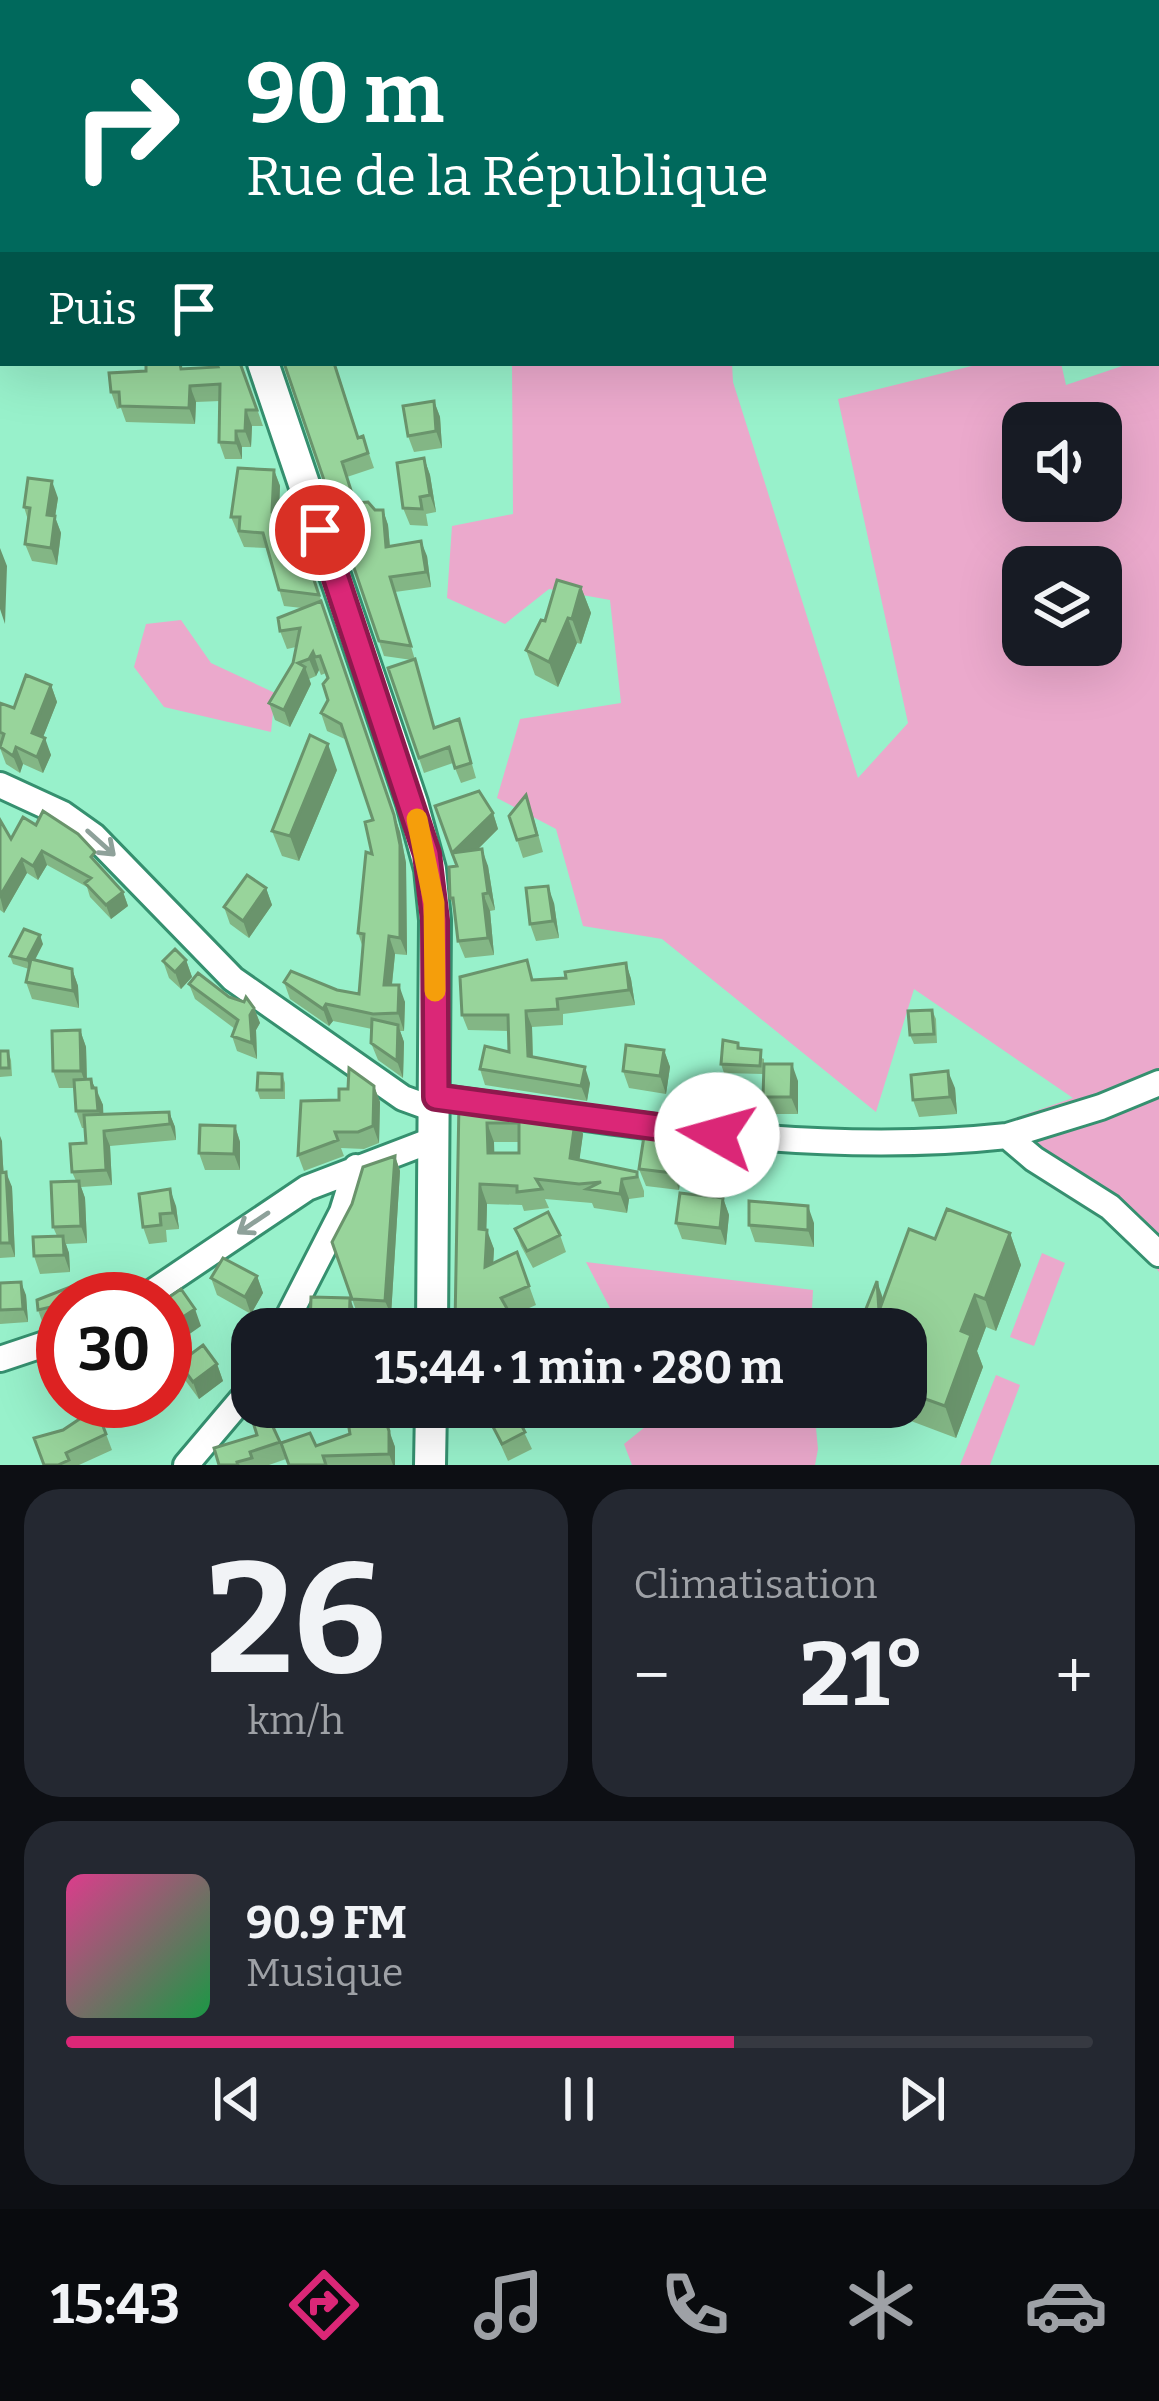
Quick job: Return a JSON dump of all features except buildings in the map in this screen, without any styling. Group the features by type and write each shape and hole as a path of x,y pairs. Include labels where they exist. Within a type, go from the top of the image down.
{"main road":[{"path":"264,366 423,839 435,920 432,1308"},
{"path":"430,1465 431,1428"}],"street":[{"path":"0,785 63,814 94,836 233,980 403,1098 435,1115 770,1141 896,1144 1007,1136 1159,1083"},
{"path":"182,1272 296,1194 356,1167 435,1115"},
{"path":"1007,1136 1034,1159 1100,1199 1159,1254"},
{"path":"293,1308 342,1212 356,1167"},
{"path":"0,1359 36,1347"},
{"path":"186,1465 231,1412"}],"shaded area":[{"path":"512,366 732,366 733,382 858,778 908,723 838,399 972,366 1062,366 1066,385 1122,366 1159,366 1159,1272 1133,1239 1044,1183 989,1127 1073,1098 914,989 876,1112 662,939 583,926 556,829 497,798 520,719 621,703 610,600 549,589 505,624 447,598 452,526 513,514"},
{"path":"181,620 211,663 275,693 271,732 164,707 134,667 146,624"},
{"path":"1042,1253 1065,1263 1034,1346 1010,1337"},
{"path":"586,1262 813,1290 812,1308 610,1308"},
{"path":"996,1375 1020,1385 990,1465 960,1465"},
{"path":"644,1428 816,1428 818,1449 815,1465 632,1465 624,1444"}],"slow traffic":[{"path":"417,819 434,903 435,991"}],"route":[{"path":"320,530 427,854 435,920 436,1097 717,1135"}]}
